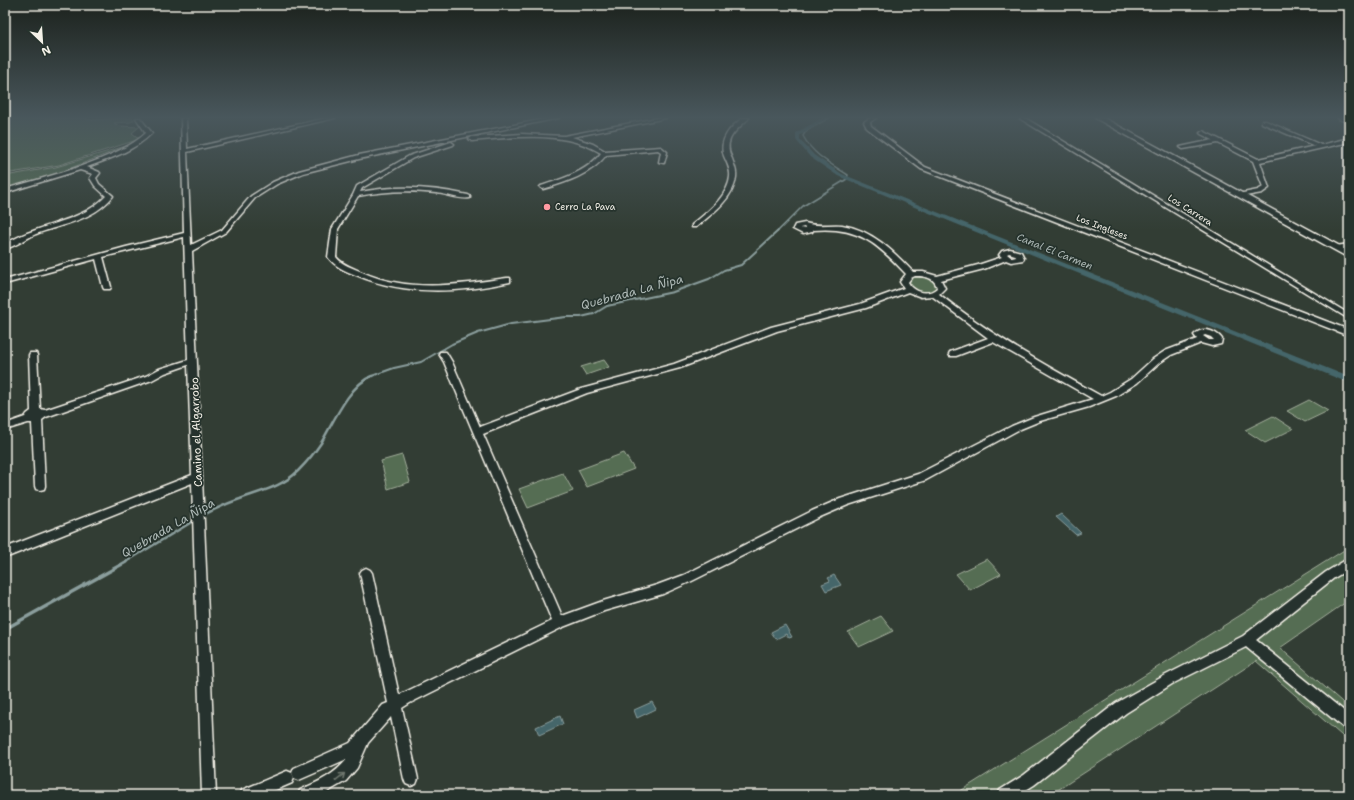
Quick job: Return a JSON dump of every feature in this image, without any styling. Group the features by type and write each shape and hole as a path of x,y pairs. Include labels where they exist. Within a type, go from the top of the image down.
{"street":[{"path":"5,191 79,168 110,155"},
{"name":"Camino el Algarrobo","path":"185,155 209,795"},
{"path":"188,248 214,238 229,227 243,206 253,197 289,177 318,166 369,155"},
{"path":"414,155 399,162 360,186 337,225 332,252 334,260 346,268 376,282 413,289 456,288 507,280"},
{"path":"543,187 572,177 602,158 603,155"},
{"path":"662,162 663,155"},
{"path":"694,226 714,208 730,186 733,179 733,170 728,155"},
{"name":"Los Ingleses","path":"906,155 923,168 1349,333"},
{"name":"Los Carrera","path":"1083,155 1349,317"},
{"path":"1167,155 1349,255"},
{"path":"1240,195 1260,192 1266,188 1257,161 1250,155"},
{"path":"1257,161 1281,155"},
{"path":"5,247 30,235 91,212 106,202 110,196 97,185 93,178 97,173 92,170 79,168"},
{"path":"356,194 381,190 439,191 468,197"},
{"path":"810,228 840,228 867,236 882,245 911,275"},
{"path":"5,282 99,256 188,234"},
{"path":"1336,248 1349,246"},
{"path":"99,256 107,287"},
{"path":"935,279 987,265 1006,258"},
{"path":"934,294 941,286 935,279 923,274 911,275 906,278 904,282 908,288 922,294 934,294 995,338 1032,362 1100,399"},
{"path":"478,432 584,391 677,366 774,329 863,306 908,288"},
{"path":"952,354 995,338"},
{"path":"305,795 339,779 349,770 363,741 380,718 394,706 559,623 603,606 659,590 688,578 816,514 844,502 922,477 1020,426 1100,399 1128,385 1156,361 1168,353 1202,340"},
{"path":"443,354 478,432 559,623"},
{"path":"33,355 40,486"},
{"path":"5,427 149,378 160,378 193,364"},
{"path":"5,553 197,478"},
{"path":"1011,794 1121,708 1168,680 1247,640 1330,575 1349,563"},
{"path":"366,573 411,779"},
{"path":"1247,640 1349,722"},
{"path":"247,795 344,753 363,741"}],"green space":[{"path":"5,155 89,155 59,165 5,174"},
{"path":"95,155 103,155 61,172 5,189 5,176 56,167"},
{"path":"913,276 928,277 935,282 937,287 927,293 919,291 908,285 908,280"},
{"path":"604,360 609,367 586,375 581,367"},
{"path":"1309,400 1328,411 1305,422 1287,411"},
{"path":"1273,416 1293,429 1265,443 1245,430"},
{"path":"624,453 634,469 587,487 578,470"},
{"path":"402,455 410,482 388,489 381,461"},
{"path":"563,473 573,491 528,508 519,489"},
{"path":"1349,547 1349,600 1280,648 1349,708 1349,742 1256,661 1050,795 954,795"},
{"path":"987,559 1001,574 970,590 956,574"},
{"path":"881,616 893,631 859,647 848,632"}],"water":[{"path":"1061,514 1081,533 1076,535 1056,517"},
{"path":"834,575 841,585 826,591 822,584 830,581 828,578"},
{"path":"785,625 792,637 789,638 786,634 776,639 771,632"},
{"path":"652,702 656,709 637,718 634,710"},
{"path":"560,716 563,724 539,735 536,727"}],"waterway":[{"name":"Canal El Carmen","path":"811,155 840,175 1349,380"},
{"name":"Quebrada La Ñipa","path":"778,231 803,206 847,179 848,175 819,155"},
{"name":"Quebrada La Ñipa","path":"369,377 394,368 421,362 452,344 478,333 511,324 566,317 581,317 594,314 607,306 673,292 709,279 724,270 741,265 778,231"},
{"name":"Quebrada La Ñipa","path":"201,516 230,502 278,485 292,476 304,465 319,446 342,405 356,387 372,376"},
{"name":"Quebrada La Ñipa","path":"124,563 195,520"},
{"name":"Quebrada La Ñipa","path":"5,629 126,562"}],"place":[{"name":"Cerro La Pava","path":"547,207"}]}
